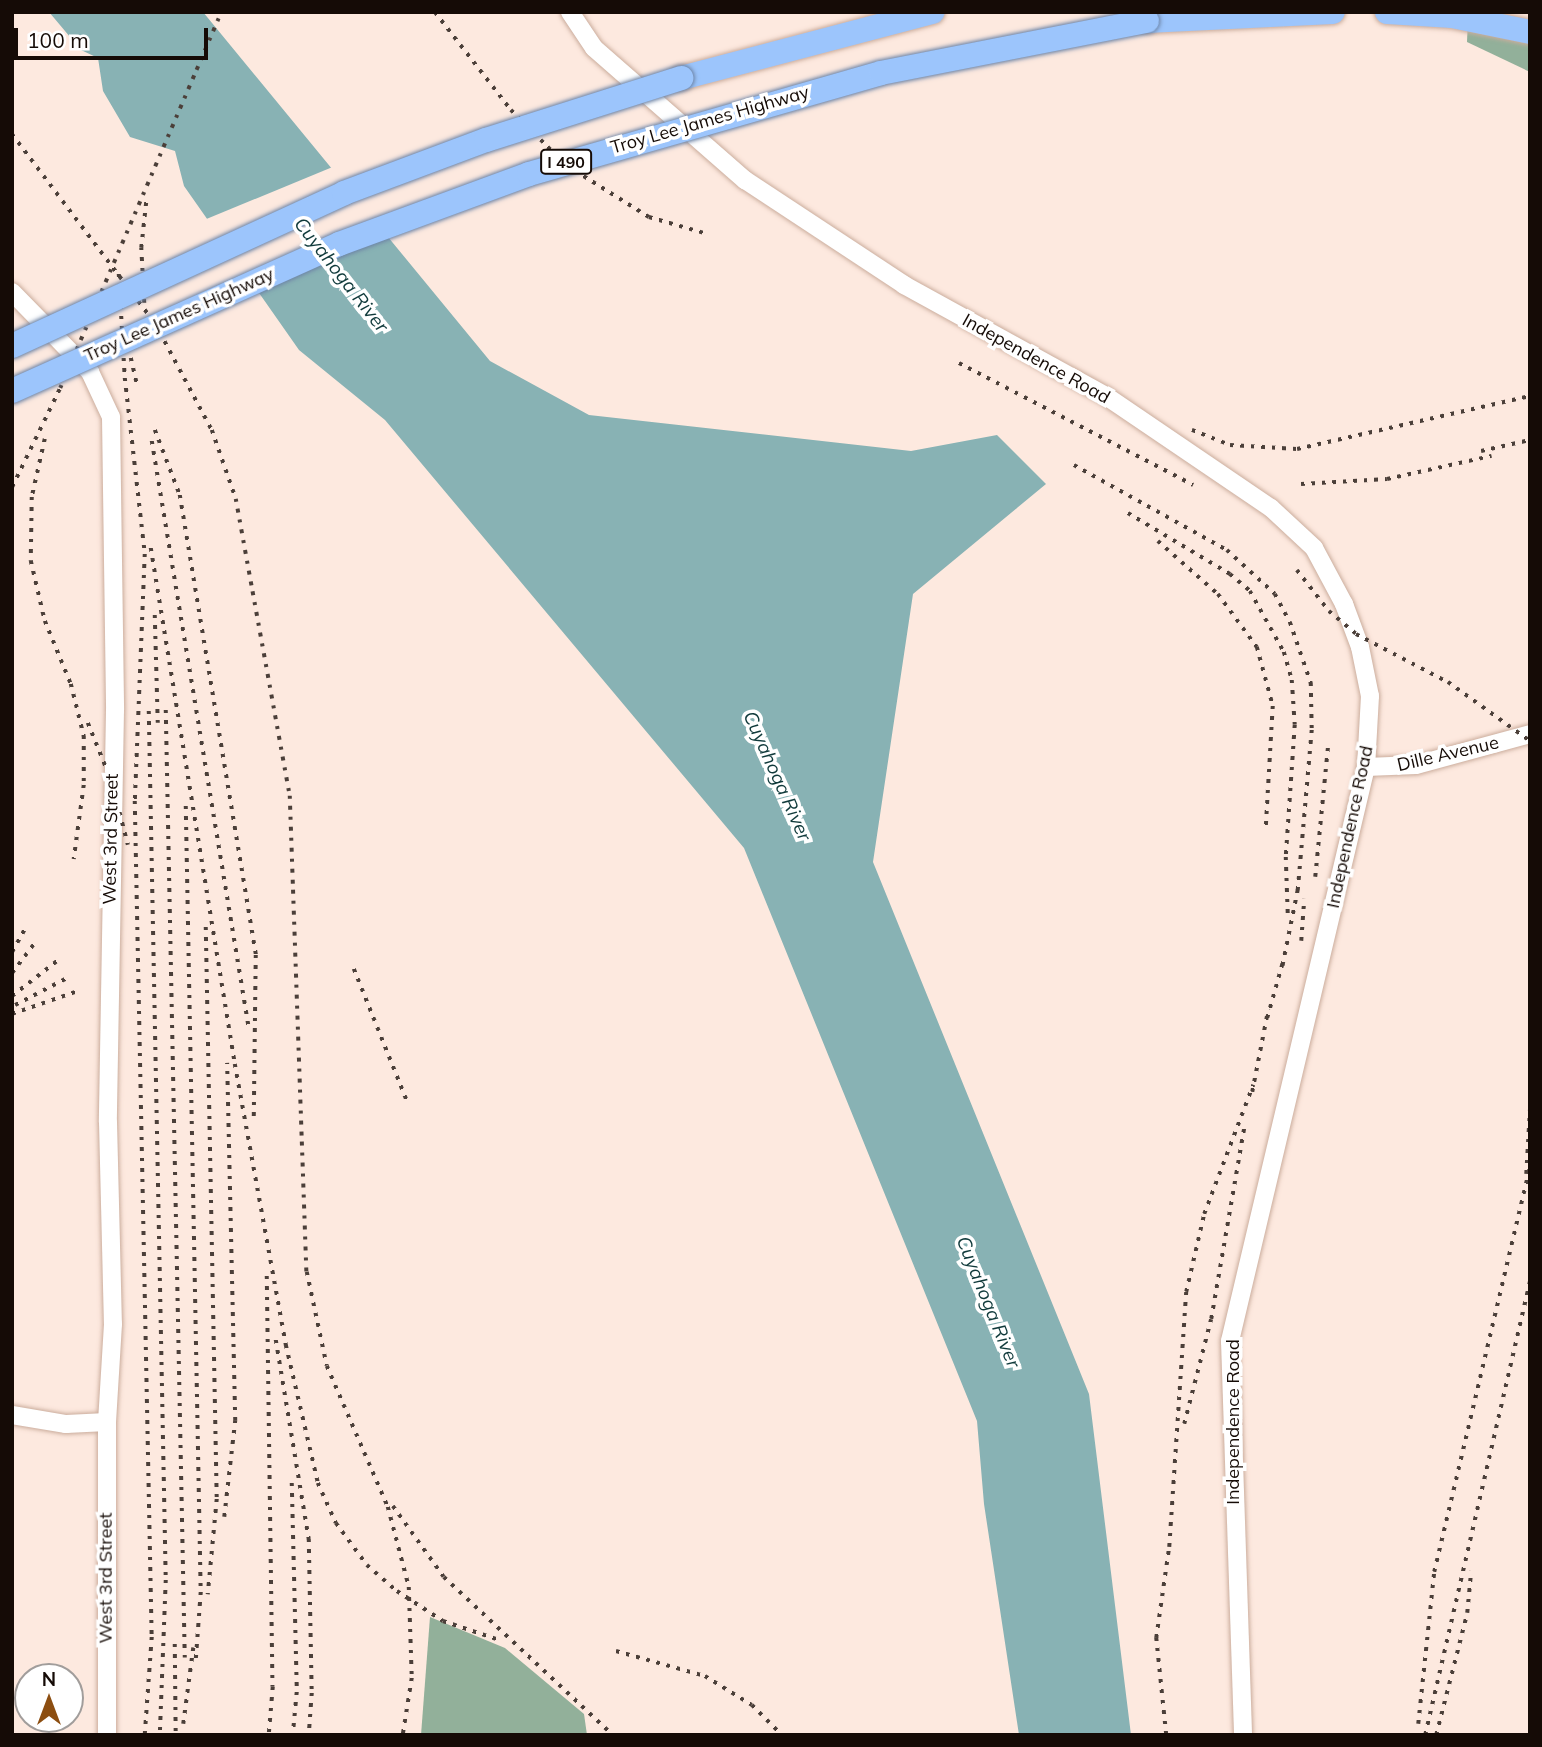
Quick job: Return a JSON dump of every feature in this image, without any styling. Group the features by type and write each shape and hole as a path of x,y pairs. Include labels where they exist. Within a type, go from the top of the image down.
{"highway":[{"path":"803,43 861,12"},
{"name":"I 490","path":"12,346 344,193 611,98 803,43 932,12"},
{"name":"Troy Lee James Highway","path":"12,391 339,244 529,174 881,73 1196,12"},
{"path":"1147,21 1333,12"},
{"path":"1387,12 1452,16 1530,32"}],"street":[{"name":"Independence Road","path":"570,12 594,48 745,180 904,285 1105,397 1293,526 1333,579 1360,646 1370,696 1366,767 1230,1341 1243,1735"},
{"name":"West 3rd Street","path":"12,292 90,372 111,416 115,710 108,1122 113,1324 107,1422 107,1735"},
{"name":"Dille Avenue","path":"1366,767 1416,765 1530,734"},
{"path":"12,1415 66,1424 107,1422"}],"green space":[{"path":"1468,19 1530,32 1530,72 1467,42"},
{"path":"430,1617 505,1648 584,1714 587,1735 421,1735"}],"water":[{"name":"Cuyahoga River","path":"49,12 203,12 490,361 589,415 911,451 997,435 1046,484 913,594 873,862 1089,1394 1131,1735 1019,1735 984,1504 977,1421 744,848 385,420 299,350 184,186 175,151 130,137 103,91 98,58 81,50"}],"pier":[{"path":"335,166 391,234 253,290 204,220"}],"railway":[{"path":"12,487 60,388 221,12"},
{"path":"435,12 511,110 566,165 649,217 704,233"},
{"path":"12,134 155,323 212,430 236,499 290,796 307,1272 327,1366 388,1507 409,1587 412,1678 403,1735"},
{"path":"144,303 141,248 146,202"},
{"path":"119,274 125,378 145,554 135,801 152,1637 145,1735"},
{"path":"131,358 137,383"},
{"path":"959,363 1193,485"},
{"path":"1192,430 1230,445 1297,449 1530,396"},
{"path":"155,430 180,495 256,955 254,1123"},
{"path":"45,439 32,497 31,561 45,621 71,684 84,736 84,785 74,859"},
{"path":"1481,451 1530,440"},
{"path":"152,441 249,1028"},
{"path":"1301,484 1387,479 1491,456"},
{"path":"1074,465 1227,550 1275,594 1290,622 1311,683 1312,730 1298,890 1282,969"},
{"path":"1128,513 1230,574 1250,591 1284,652 1292,680 1295,725 1286,857 1288,915"},
{"path":"1158,541 1218,594 1257,647 1273,706 1266,826"},
{"path":"151,548 235,1064 286,1345 318,1483 336,1523 367,1565 397,1591 443,1621 499,1640"},
{"path":"1297,570 1329,611 1356,634 1448,682 1530,741"},
{"path":"155,615 158,723"},
{"path":"166,710 185,1658"},
{"path":"149,711 166,1580 160,1735"},
{"path":"88,723 112,782 128,845"},
{"path":"1315,877 1328,745"},
{"path":"186,806 201,1592 196,1660"},
{"path":"1301,941 1304,899"},
{"path":"206,927 217,1499 208,1595"},
{"path":"12,952 24,930"},
{"path":"12,973 34,944"},
{"path":"12,996 57,961"},
{"path":"1267,1018 1283,961"},
{"path":"354,969 408,1103"},
{"path":"15,1005 69,977"},
{"path":"12,1014 75,992"},
{"path":"1252,1092 1268,1010"},
{"path":"224,1517 235,1421 227,1063"},
{"path":"1166,1735 1156,1638 1169,1547 1186,1292 1204,1214 1253,1085"},
{"path":"1526,1174 1530,1104"},
{"path":"1184,1424 1211,1319 1245,1123"},
{"path":"1418,1724 1434,1572 1530,1165"},
{"path":"267,1276 273,1687 269,1735"},
{"path":"1425,1735 1530,1281"},
{"path":"276,1340 309,1539 312,1693 309,1735"},
{"path":"292,1483 297,1692 293,1735"},
{"path":"393,1506 444,1577 613,1735"},
{"path":"1436,1735 1467,1613 1471,1571"},
{"path":"175,1644 176,1735"},
{"path":"183,1724 193,1648"},
{"path":"616,1651 705,1676 752,1705 782,1735"}]}
